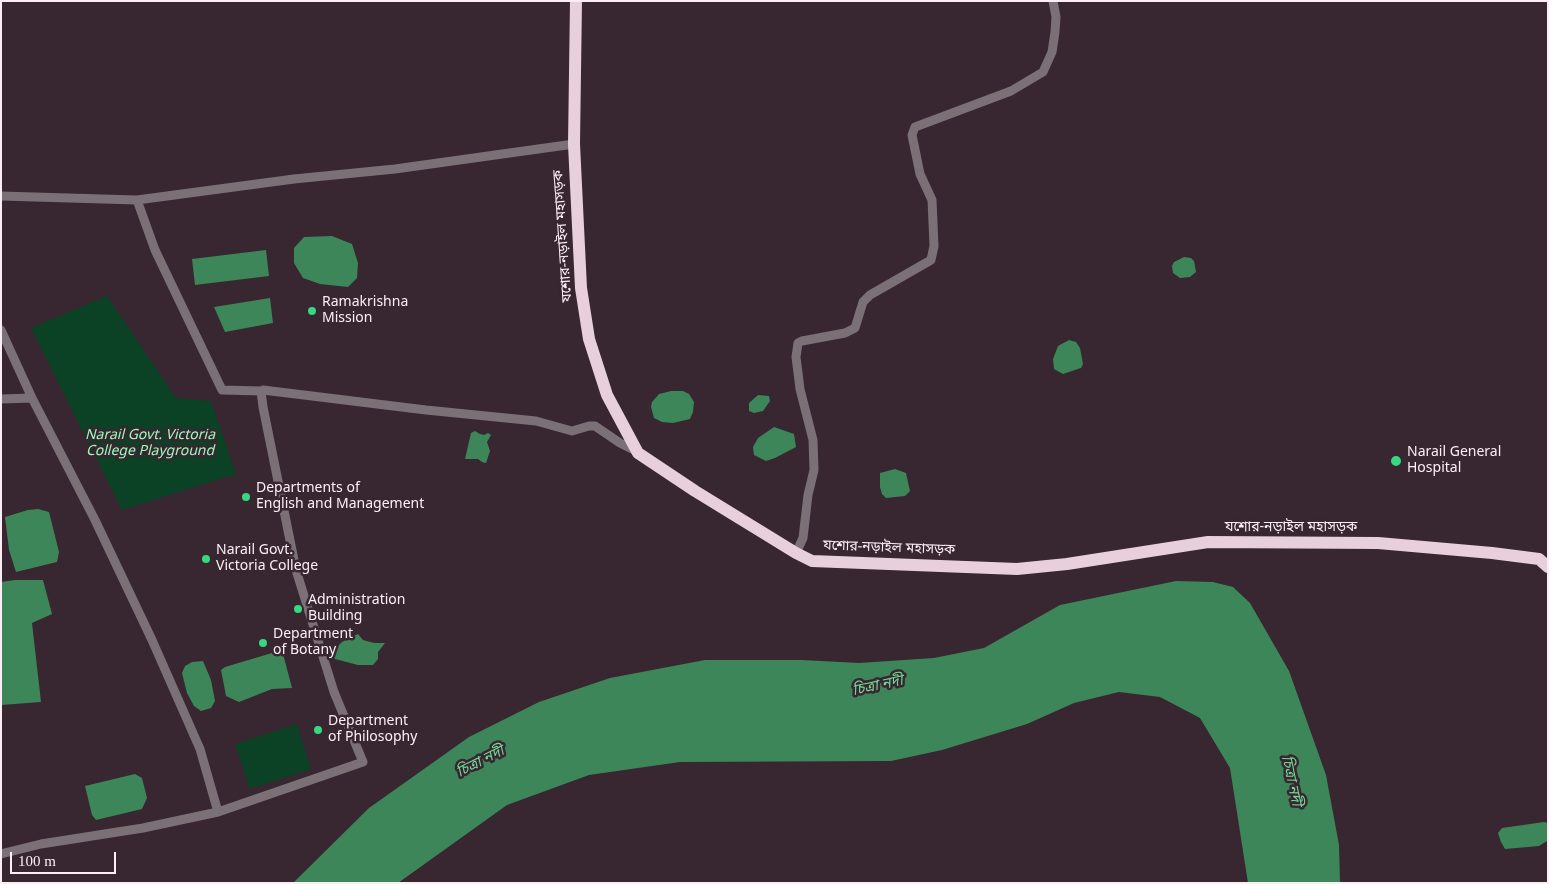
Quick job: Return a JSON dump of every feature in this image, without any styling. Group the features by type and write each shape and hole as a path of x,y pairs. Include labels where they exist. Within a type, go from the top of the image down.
{"highway":[{"name":"যশোর-নড়াইল মহাসড়ক","path":"576,1 574,144 580,288 589,339 607,395 638,452 695,491 796,553 812,561 1017,569 1067,564 1208,542 1370,543 1492,553 1543,563"}],"street":[{"path":"796,553 803,538 808,495 814,470 813,440 800,389 796,357 798,343 845,333 855,328 863,302 870,295 931,260 934,246 932,200 920,174 912,135 915,127 1011,91 1043,72 1052,52 1055,32 1056,17 1053,1"},
{"path":"1,196 137,200 574,144"},
{"path":"137,200 155,250 222,390 263,390 426,410 536,420 572,431 595,426 620,444 638,452"},
{"path":"1,330 32,398 96,520 152,640 200,749 218,812"},
{"path":"1,854 41,844 143,828 218,812 363,762 334,692 296,570 261,391"},
{"path":"1,399 32,398"}],"green space":[{"name":"Narail Govt. Victoria College Playground","path":"107,296 176,398 211,401 236,474 122,510 31,328"},
{"path":"297,724 311,769 250,789 235,744"}],"water":[{"path":"332,236 352,244 358,263 357,278 348,287 320,284 303,278 294,263 294,248 304,237"},
{"path":"266,250 269,276 195,285 192,259"},
{"path":"1184,257 1191,258 1194,261 1196,272 1190,277 1180,278 1173,273 1172,266 1174,262"},
{"path":"270,298 273,323 225,332 214,307"},
{"path":"1069,340 1076,342 1080,348 1083,364 1081,368 1063,374 1054,369 1053,359 1058,346"},
{"path":"683,391 689,394 694,402 690,419 673,423 662,422 654,418 651,407 652,402 659,394"},
{"path":"758,395 769,396 770,401 763,411 754,413 749,411 749,403"},
{"path":"774,427 794,434 796,447 766,461 754,455 753,447 758,438"},
{"path":"475,431 484,435 488,433 491,435 487,442 490,451 486,463 478,459 465,459 471,433"},
{"path":"895,469 906,473 910,491 905,496 886,498 882,494 880,487 880,473"},
{"path":"38,509 49,512 59,552 57,562 16,572 9,550 5,517"},
{"path":"43,580 52,614 32,623 41,702 1,705 1,582"},
{"name":"চিত্রা নদী","path":"1176,581 1213,582 1233,587 1250,603 1289,671 1326,775 1339,845 1340,883 1248,883 1230,768 1200,718 1160,697 1119,692 1074,703 1027,724 942,750 891,761 680,762 589,775 507,805 398,883 293,883 369,808 469,737 539,702 610,678 705,660 802,660 859,663 934,658 984,648 1060,605"},
{"path":"358,634 363,640 385,643 378,652 378,659 373,665 358,665 335,659 333,656 334,650 342,642"},
{"path":"282,650 292,688 272,689 239,702 226,696 221,670 225,667"},
{"path":"203,661 211,680 215,701 211,708 201,711 194,706 187,693 182,673 185,666 192,662"},
{"path":"135,774 142,778 147,798 142,809 96,820 92,815 85,786"},
{"path":"1548,823 1547,841 1539,846 1505,849 1498,833 1502,828"}],"place":[{"name":"Ramakrishna Mission","path":"312,311"},
{"name":"Narail General Hospital","path":"1396,461"},
{"name":"Departments of English and Management","path":"246,497"},
{"name":"Narail Govt. Victoria College","path":"206,559"},
{"name":"Administration Building","path":"298,609"},
{"name":"Department of Botany","path":"263,643"},
{"name":"Department of Philosophy","path":"318,730"}]}
